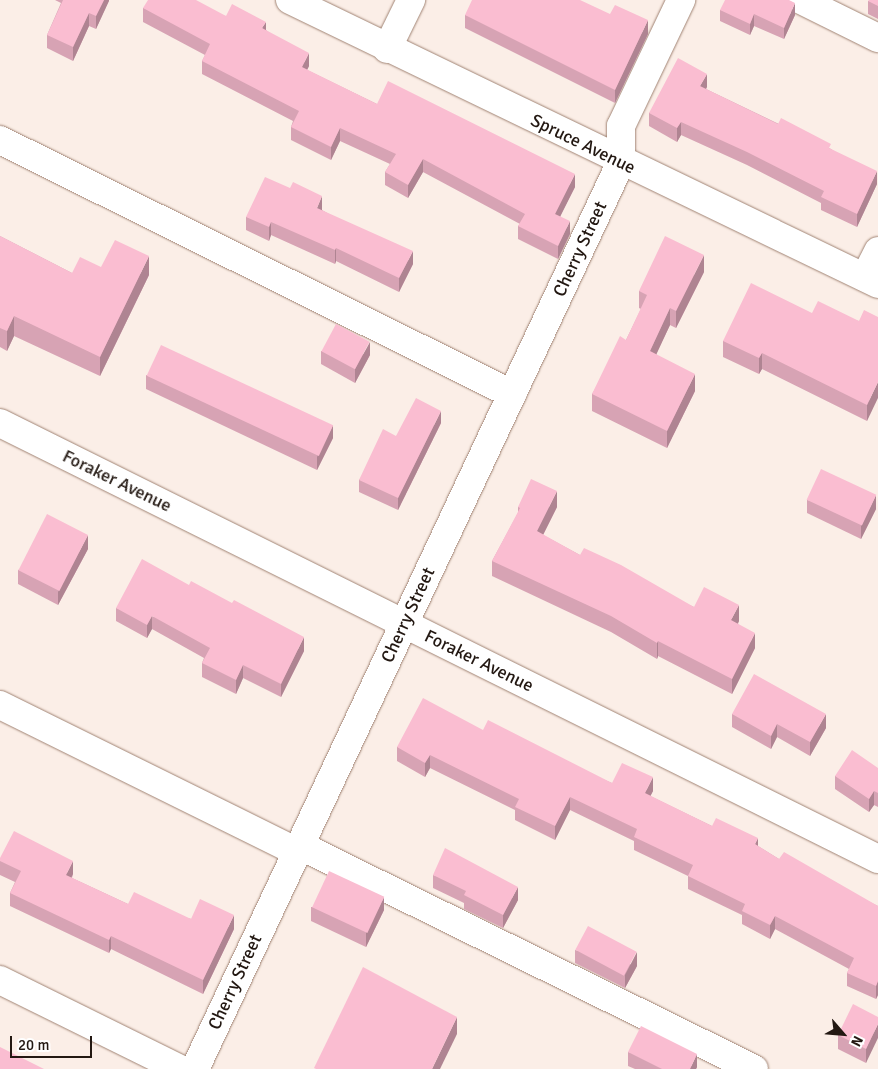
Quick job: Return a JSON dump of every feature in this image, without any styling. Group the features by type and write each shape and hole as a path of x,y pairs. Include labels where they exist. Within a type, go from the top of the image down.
{"street":[{"name":"Spruce Avenue","path":"290,0 621,162 871,280"},
{"path":"387,49 411,0"},
{"path":"621,162 621,126 681,0"},
{"path":"801,0 878,38"},
{"path":"0,140 512,394"},
{"name":"Cherry Street","path":"195,1069 621,162"},
{"path":"871,280 878,251"},
{"name":"Foraker Avenue","path":"0,423 878,859"},
{"path":"0,705 754,1069"},
{"path":"0,980 180,1069"}],"building":[{"path":"63,0 104,0 96,16 89,13 73,47 47,35"},
{"path":"148,0 196,0 226,16 232,4 266,22 262,28 309,53 302,67 377,104 388,81 575,174 555,214 570,221 558,246 518,226 525,214 423,159 408,185 385,172 396,154 340,128 331,147 291,127 299,111 202,61 210,44 143,8"},
{"path":"472,0 580,0 610,14 615,5 648,20 615,90 465,15"},
{"path":"725,0 789,0 795,3 784,28 754,14 750,24 720,10"},
{"path":"878,0 878,6 868,1"},
{"path":"678,58 707,74 700,86 778,124 781,118 831,144 829,148 877,171 857,214 821,197 824,191 747,152 681,122 677,128 649,113"},
{"path":"265,177 290,188 293,182 322,196 317,208 413,251 399,278 336,248 335,250 271,222 269,227 246,217"},
{"path":"0,236 72,273 80,257 101,267 115,240 149,256 100,357 14,316 7,331 0,328"},
{"path":"665,236 704,255 676,311 670,308 650,351 695,374 667,431 592,394 620,336 626,340 647,295 639,291"},
{"path":"751,283 812,313 818,301 859,321 864,310 878,317 878,382 867,405 762,353 759,358 723,341"},
{"path":"336,324 370,342 355,369 321,351"},
{"path":"161,345 333,425 319,456 147,376"},
{"path":"416,398 441,411 398,498 359,480 383,429 396,436"},
{"path":"821,469 876,495 862,526 807,500"},
{"path":"531,479 557,491 537,531 580,555 584,548 621,565 694,607 704,587 739,605 731,620 755,633 732,679 658,641 657,643 611,616 492,561 520,508 518,507"},
{"path":"47,514 88,535 59,591 18,570"},
{"path":"142,559 189,585 191,581 232,603 234,600 304,637 281,684 243,665 236,680 202,663 210,648 152,616 147,625 116,608"},
{"path":"754,674 826,714 810,742 777,724 771,736 732,714"},
{"path":"423,698 483,730 488,720 612,783 622,763 653,777 645,793 712,826 716,818 758,838 755,844 779,859 784,852 878,906 878,981 876,986 847,973 854,958 775,916 770,925 742,911 745,904 688,876 693,865 634,837 637,829 570,797 555,826 515,807 519,799 430,755 425,763 397,747"},
{"path":"852,750 878,768 878,793 874,791 869,799 835,776"},
{"path":"14,831 73,861 66,875 128,904 134,892 191,919 200,899 234,915 203,980 111,936 109,940 10,893 21,871 0,861 0,858"},
{"path":"445,848 518,887 503,915 464,895 466,891 433,875"},
{"path":"329,871 384,897 367,933 312,907"},
{"path":"588,926 637,952 624,976 575,950"},
{"path":"363,967 457,1017 432,1069 314,1068"},
{"path":"853,1004 878,1017 878,1024 866,1049 838,1035"},
{"path":"641,1026 697,1054 690,1069 662,1069 628,1052"},
{"path":"0,1047 44,1069 0,1069"}]}
